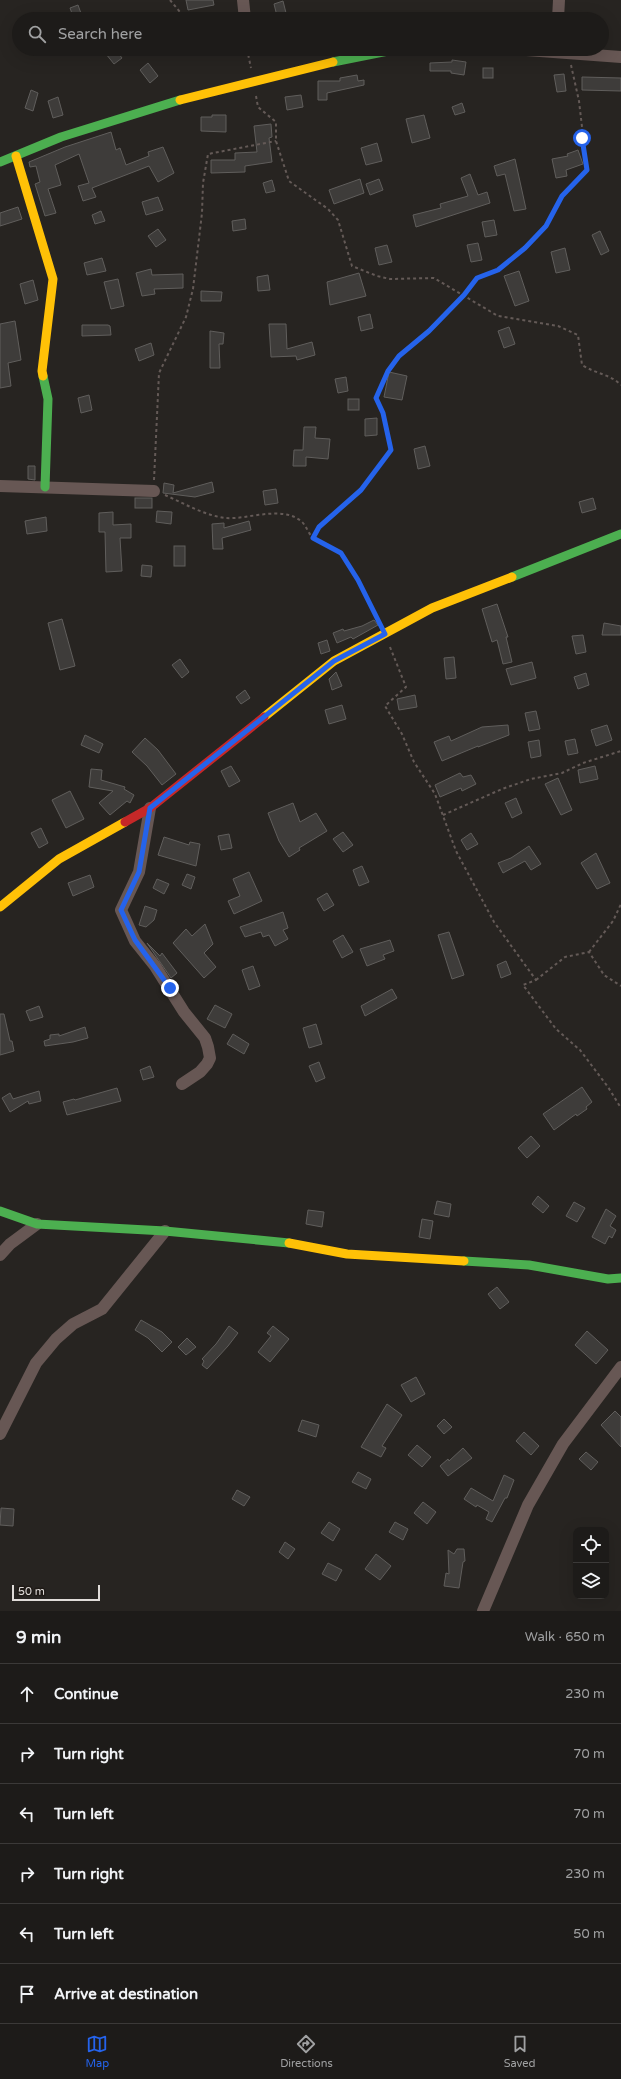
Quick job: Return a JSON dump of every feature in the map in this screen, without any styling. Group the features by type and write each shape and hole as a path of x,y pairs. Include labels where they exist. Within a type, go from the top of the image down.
{"street":[{"path":"244,0 245,12"},
{"path":"558,12 559,0"},
{"path":"0,162 61,137 160,105 359,56"},
{"path":"604,56 621,57"},
{"path":"16,156 53,279 42,371 48,399 44,487"},
{"path":"0,486 154,491"},
{"path":"0,907 59,860 150,808 334,661 432,608 621,534"},
{"path":"150,808 139,872 121,910 135,940 184,1012 205,1038 210,1058 200,1072 182,1084"},
{"path":"0,1211 37,1224 165,1231 281,1241 347,1254 529,1264 608,1279 621,1278"},
{"path":"0,1255 10,1244 37,1224"},
{"path":"0,1434 36,1364 51,1345 73,1324 102,1309 165,1231"},
{"path":"483,1611 528,1505 563,1444 621,1367"}],"path":[{"path":"170,0 180,12"},
{"path":"248,56 258,107 276,122 276,141 289,182 328,209 338,220 352,266 377,276 390,279 434,278 498,316 558,326 578,335 582,365 594,372 614,378 621,385"},
{"path":"313,538 319,527 361,490 391,450 383,413 376,398 388,371 399,356 429,331 464,295 477,278 498,270 535,237 546,226 562,196 587,170 579,101 569,56"},
{"path":"276,141 208,154 203,183 202,213 193,290 186,317 159,372 154,491 208,515 227,518 271,514 294,516 302,522 313,538 341,553 358,580 385,634 406,687 385,706 402,734 414,762 435,794 456,851 494,922 536,980"},
{"path":"443,815 502,789 531,779 562,773 583,763 621,751"},
{"path":"621,904 613,920 589,952 565,957 536,980 522,985 556,1029 580,1050 608,1086 621,1108"},
{"path":"589,952 604,975 621,986"}],"building":[{"path":"186,0 213,0 214,5 188,10"},
{"path":"283,1 286,12 276,12 274,4"},
{"path":"78,5 80,12 71,12 70,8"},
{"path":"108,56 120,56 122,58 114,64"},
{"path":"452,60 466,62 464,75 451,73 451,71 430,71 430,63 452,62"},
{"path":"148,63 158,76 150,83 140,70"},
{"path":"483,68 493,68 493,78 483,78"},
{"path":"564,74 566,91 557,92 554,75"},
{"path":"357,75 358,81 364,80 364,85 327,93 327,100 318,100 318,81 340,81 340,78"},
{"path":"582,77 621,78 621,91 582,90"},
{"path":"31,90 38,93 33,111 25,108"},
{"path":"301,95 303,107 287,110 285,97"},
{"path":"58,97 63,115 53,118 48,101"},
{"path":"462,103 465,112 455,115 452,107"},
{"path":"212,115 226,115 226,132 201,131 201,117 212,117"},
{"path":"424,115 430,138 412,143 406,119"},
{"path":"271,124 272,137 269,138 272,162 245,166 245,172 211,173 211,160 235,160 235,153 257,152 254,126"},
{"path":"111,132 116,150 120,148 126,165 149,156 148,152 163,147 174,173 158,182 149,166 92,188 96,197 83,201 78,186 89,183 79,154 55,165 61,185 48,189 56,213 45,216 35,184 40,182 36,166 30,167 29,162 65,147"},
{"path":"377,143 382,161 366,165 361,148"},
{"path":"578,150 583,164 566,170 567,176 556,178 552,159 568,156 567,154"},
{"path":"515,159 526,209 514,211 505,174 497,176 494,166"},
{"path":"470,174 478,195 487,192 490,203 416,227 413,215 441,208 440,204 468,196 461,178"},
{"path":"360,179 364,193 334,204 329,190"},
{"path":"379,179 383,190 370,195 366,184"},
{"path":"272,180 275,191 266,193 263,183"},
{"path":"158,197 163,210 146,215 142,202"},
{"path":"18,207 22,219 0,226 0,213"},
{"path":"101,211 105,221 95,224 92,215"},
{"path":"245,219 246,229 233,231 232,221"},
{"path":"494,220 497,235 485,237 482,222"},
{"path":"158,229 166,240 156,247 148,236"},
{"path":"600,231 609,251 601,255 592,235"},
{"path":"478,243 482,260 471,262 467,245"},
{"path":"387,245 392,262 379,265 375,248"},
{"path":"565,248 570,270 556,273 551,252"},
{"path":"102,258 106,271 87,275 84,263"},
{"path":"151,269 152,275 183,274 183,288 154,289 155,294 142,296 136,273"},
{"path":"519,271 529,301 515,306 504,276"},
{"path":"359,273 366,296 330,305 327,282"},
{"path":"268,275 270,290 258,291 257,277"},
{"path":"118,279 124,306 111,309 104,282"},
{"path":"33,280 38,300 25,304 20,284"},
{"path":"201,291 222,292 221,301 201,301"},
{"path":"370,314 373,328 361,331 358,317"},
{"path":"15,321 21,360 8,363 11,386 0,388 0,324"},
{"path":"269,324 286,324 287,349 312,342 315,355 297,360 296,356 271,357"},
{"path":"82,325 108,325 110,326 111,335 82,336"},
{"path":"509,327 515,344 504,348 498,331"},
{"path":"210,331 224,333 223,344 219,344 220,368 210,368"},
{"path":"151,343 154,355 139,361 135,349"},
{"path":"389,372 407,376 402,400 384,397"},
{"path":"346,377 348,391 338,393 335,379"},
{"path":"89,395 92,410 81,413 78,398"},
{"path":"348,399 359,399 359,410 348,410"},
{"path":"377,418 377,435 365,436 365,419"},
{"path":"304,427 316,427 315,438 330,439 328,459 306,457 306,466 293,466 294,450 303,450"},
{"path":"425,446 430,466 418,469 414,449"},
{"path":"28,466 35,466 35,480 28,479"},
{"path":"212,482 214,492 195,497 163,493 164,483 174,485 173,493"},
{"path":"276,489 278,503 265,505 263,491"},
{"path":"135,498 152,498 152,508 135,508"},
{"path":"593,498 596,509 582,513 579,502"},
{"path":"157,511 172,512 171,524 156,522"},
{"path":"113,512 113,525 131,524 131,538 120,538 122,571 106,572 105,532 99,532 99,513"},
{"path":"46,517 47,531 27,534 25,521"},
{"path":"249,521 251,530 222,538 223,549 213,549 212,524 224,523 224,528"},
{"path":"174,546 185,546 185,566 174,566"},
{"path":"142,565 152,566 151,577 141,576"},
{"path":"497,604 508,637 506,637 512,662 503,664 497,640 492,642 482,609"},
{"path":"62,619 75,666 60,670 48,623"},
{"path":"374,620 378,625 353,639 351,637 337,643 333,633 343,629 344,631 362,626"},
{"path":"604,623 621,626 621,635 602,635"},
{"path":"583,635 586,652 576,654 572,636"},
{"path":"327,640 330,651 321,654 318,643"},
{"path":"454,657 456,678 446,679 444,658"},
{"path":"180,659 189,672 182,678 172,665"},
{"path":"532,662 536,678 511,685 506,669"},
{"path":"336,672 342,686 332,690 329,679"},
{"path":"586,673 589,685 578,689 574,677"},
{"path":"245,690 250,698 241,704 236,697"},
{"path":"415,695 417,707 399,710 397,699"},
{"path":"342,705 346,719 329,724 325,710"},
{"path":"536,711 540,729 529,731 525,713"},
{"path":"508,725 509,735 442,761 434,742 449,736 451,741 482,727"},
{"path":"607,725 612,740 596,746 591,730"},
{"path":"85,735 103,744 99,753 81,745"},
{"path":"145,738 158,750 176,774 162,785 147,766 132,752"},
{"path":"575,739 578,753 568,755 565,741"},
{"path":"539,740 541,756 531,758 528,742"},
{"path":"231,766 240,781 229,787 221,771"},
{"path":"595,766 598,779 580,783 578,770"},
{"path":"91,769 102,770 101,780 125,787 124,789 134,795 130,803 127,801 110,815 99,803 113,791 89,787"},
{"path":"460,773 463,777 471,775 476,784 462,791 461,788 440,797 435,785"},
{"path":"558,778 572,810 561,815 545,784"},
{"path":"70,791 84,819 66,828 52,800"},
{"path":"516,798 522,813 512,818 505,803"},
{"path":"293,803 300,822 316,813 327,831 299,848 300,850 289,857 279,841 268,813"},
{"path":"41,828 48,843 39,848 31,833"},
{"path":"343,832 353,845 343,852 333,839"},
{"path":"471,833 478,844 467,850 461,840"},
{"path":"229,834 232,848 221,850 218,836"},
{"path":"164,837 189,845 190,842 200,844 196,866 158,855"},
{"path":"529,846 541,864 531,870 525,861 503,873 498,863 511,858"},
{"path":"596,853 610,883 597,889 581,863"},
{"path":"362,866 369,882 359,886 353,870"},
{"path":"249,872 262,901 234,914 228,901 240,896 233,879"},
{"path":"187,874 195,877 191,889 182,885"},
{"path":"90,875 94,887 73,896 68,883"},
{"path":"157,879 169,884 164,894 153,888"},
{"path":"327,893 334,905 324,911 317,899"},
{"path":"145,906 157,910 154,920 146,927 139,925"},
{"path":"283,912 288,928 283,930 288,939 275,946 269,935 263,937 261,932 245,937 240,927"},
{"path":"205,924 213,944 204,953 216,967 204,978 173,943 186,929 192,936"},
{"path":"449,932 464,975 452,979 438,935"},
{"path":"343,935 353,952 342,958 333,941"},
{"path":"390,940 394,951 383,955 385,959 367,966 360,949"},
{"path":"147,943 160,956 162,953 177,973 171,978"},
{"path":"506,961 511,974 501,978 497,965"},
{"path":"253,966 260,986 249,990 242,970"},
{"path":"392,989 397,998 365,1016 361,1006"},
{"path":"215,1005 232,1014 225,1028 207,1019"},
{"path":"39,1006 43,1017 30,1021 26,1011"},
{"path":"0,1014 4,1014 10,1041 12,1041 14,1051 0,1055"},
{"path":"316,1024 322,1044 309,1048 303,1028"},
{"path":"85,1027 88,1038 45,1046 44,1041 50,1039 50,1035 59,1034 59,1036"},
{"path":"233,1034 249,1044 244,1054 227,1044"},
{"path":"319,1062 325,1078 316,1082 309,1066"},
{"path":"150,1066 154,1077 143,1080 140,1070"},
{"path":"582,1087 592,1102 586,1107 587,1109 577,1116 576,1114 554,1130 543,1114"},
{"path":"117,1088 121,1101 67,1115 63,1102"},
{"path":"39,1091 41,1101 29,1104 28,1101 10,1112 2,1098 10,1093 13,1099"},
{"path":"531,1136 540,1146 527,1158 518,1148"},
{"path":"538,1196 549,1206 543,1213 532,1204"},
{"path":"437,1201 451,1204 449,1217 434,1214"},
{"path":"574,1202 585,1208 577,1222 566,1216"},
{"path":"606,1209 616,1216 610,1226 616,1230 612,1238 609,1236 605,1244 592,1237"},
{"path":"308,1210 324,1212 322,1227 306,1224"},
{"path":"422,1219 433,1221 430,1239 419,1237"},
{"path":"497,1287 509,1302 500,1309 488,1294"},
{"path":"141,1320 162,1332 172,1342 162,1352 148,1338 135,1330"},
{"path":"229,1326 238,1333 207,1369 202,1365 204,1361 202,1359 216,1344"},
{"path":"273,1326 289,1339 270,1362 258,1352 271,1336 267,1333"},
{"path":"587,1331 608,1350 596,1364 575,1345"},
{"path":"187,1338 196,1347 186,1355 178,1347"},
{"path":"416,1377 425,1394 411,1402 401,1385"},
{"path":"387,1404 402,1415 382,1446 386,1448 381,1457 361,1447"},
{"path":"615,1411 621,1417 621,1447 601,1425"},
{"path":"444,1419 452,1427 444,1434 437,1426"},
{"path":"302,1420 319,1425 316,1437 298,1431"},
{"path":"524,1432 539,1446 531,1455 516,1441"},
{"path":"417,1445 431,1457 422,1467 408,1455"},
{"path":"463,1448 472,1458 448,1476 440,1466 448,1459 449,1461"},
{"path":"586,1452 598,1462 591,1470 579,1459"},
{"path":"358,1472 371,1479 366,1489 352,1482"},
{"path":"504,1475 514,1480 507,1498 505,1498 492,1522 486,1519 489,1512 477,1505 476,1507 464,1499 471,1488 493,1501"},
{"path":"237,1490 250,1497 244,1506 232,1499"},
{"path":"423,1502 436,1512 427,1524 414,1513"},
{"path":"1,1508 14,1509 13,1526 0,1525"},
{"path":"329,1522 340,1529 333,1541 321,1533"},
{"path":"395,1522 408,1529 403,1540 389,1532"},
{"path":"285,1542 295,1549 288,1559 279,1552"},
{"path":"457,1549 464,1549 465,1561 463,1562 459,1588 444,1586 446,1573 449,1574 448,1550 454,1554"},
{"path":"376,1554 391,1566 380,1580 365,1569"},
{"path":"328,1563 342,1570 336,1581 322,1574"}],"traffic: fast":[{"path":"333,62 363,56"},
{"path":"0,162 61,137 180,100"},
{"path":"43,376 48,399 45,487"},
{"path":"512,577 621,534"},
{"path":"0,1211 37,1224 165,1231 289,1243"},
{"path":"464,1261 529,1265 608,1279 621,1278"}],"traffic: slow":[{"path":"180,100 333,62"},
{"path":"16,156 53,279 42,371 43,376"},
{"path":"264,717 334,661 432,608 512,577"},
{"path":"0,907 59,859 125,822"},
{"path":"289,1243 347,1254 464,1261"}],"traffic: jam":[{"path":"125,822 150,808 264,717"}],"route":[{"path":"170,988 145,956 135,940 121,910 139,872 150,808 334,661 385,634 358,580 341,553 313,538 319,527 361,490 377,466 391,450 383,413 376,398 388,371 399,356 429,331 464,295 477,278 498,270 525,248 546,226 562,196 587,170 582,138"}]}
